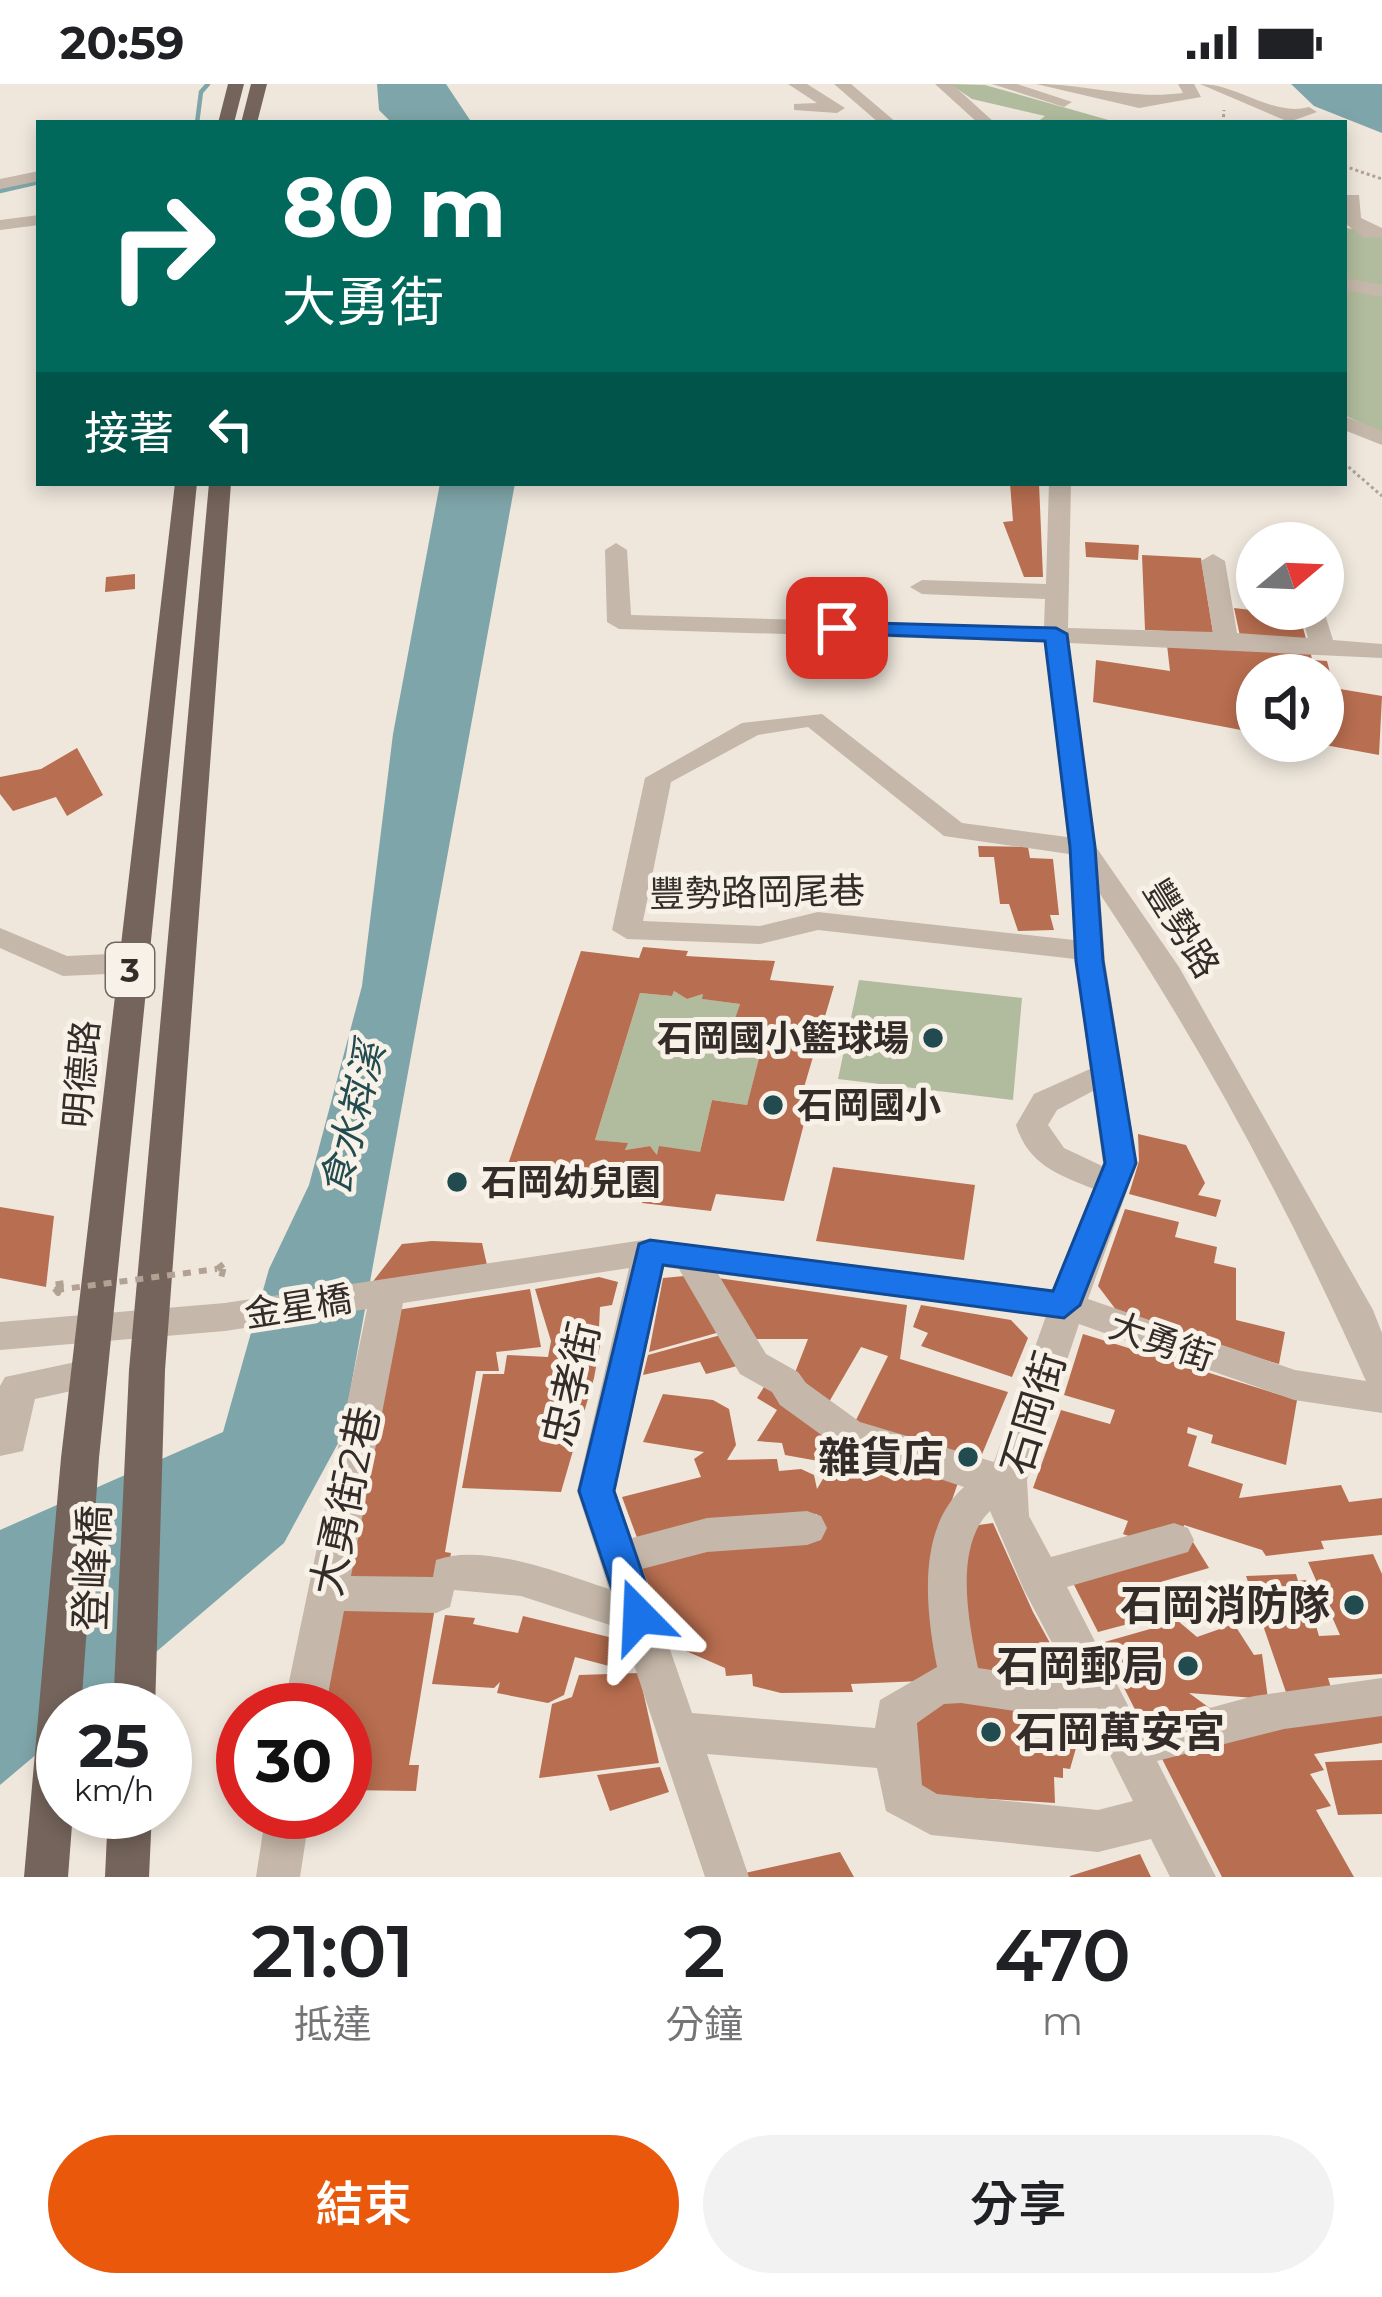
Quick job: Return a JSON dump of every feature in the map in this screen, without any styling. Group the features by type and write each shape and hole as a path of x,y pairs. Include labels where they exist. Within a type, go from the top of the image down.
{"main road":[{"path":"227,120 236,84"},
{"path":"250,120 259,84"},
{"name":"明德路","path":"80,1458 130,964 186,486"},
{"name":"3","path":"153,1326 220,486"},
{"path":"164,698 204,694"},
{"name":"登峰橋","path":"135,1683 153,1326"},
{"name":"登峰橋","path":"46,1877 80,1458"},
{"path":"127,1877 129,1839"}],"street":[{"path":"800,86 838,84 886,120"},
{"path":"943,84 984,120"},
{"path":"1000,84 1126,120"},
{"path":"1044,84 1163,104 1192,97 1182,84 1161,89 1129,84"},
{"path":"1208,84 1289,117 1310,112"},
{"path":"799,107 837,108 800,86"},
{"path":"0,184 36,177"},
{"path":"1355,199 1352,220 1376,233"},
{"path":"0,226 36,220"},
{"path":"1347,285 1382,291"},
{"path":"1347,423 1382,439"},
{"name":"豐勢路","path":"1060,486 1056,634 1082,847 1164,967 1368,1310 1382,1377"},
{"path":"616,550 619,622 1226,640 1382,651"},
{"path":"1213,560 1226,640"},
{"path":"922,587 1058,592"},
{"path":"1317,630 1322,648"},
{"name":"豐勢路岡尾巷","path":"1082,847 954,830 813,719 751,728 658,778 627,930 760,935 818,921 1089,951"},
{"name":"石岡街","path":"1082,847 1089,951 1120,1163 1064,1305 1008,1480 1010,1517 1194,1877"},
{"path":"0,937 63,965 130,964"},
{"path":"1107,1075 1060,1087 1042,1100 1035,1118 1038,1137 1052,1156 1112,1183"},
{"path":"670,1253 753,1364 785,1382 793,1394 847,1433 981,1477 1008,1480"},
{"name":"大勇街","path":"380,1293 670,1253 1064,1305 1294,1384 1382,1398"},
{"name":"忠孝街","path":"670,1253 596,1491 682,1732 727,1877"},
{"name":"金星橋","path":"0,1336 153,1326 380,1293"},
{"name":"大勇街2巷","path":"309,1683 380,1293"},
{"path":"0,1441 10,1439 18,1387 90,1374"},
{"path":"961,1684 946,1622 952,1557 969,1506 1008,1480"},
{"path":"617,1559 707,1535 807,1528"},
{"path":"1038,1578 1174,1540"},
{"path":"325,1593 521,1579 639,1616"},
{"path":"1096,1688 1054,1698 961,1684 938,1686 896,1714 901,1796 931,1814 1098,1831 1164,1815"},
{"path":"1129,1750 1226,1718 1299,1703 1382,1697"},
{"path":"682,1732 896,1750"},
{"path":"278,1877 284,1839"}],"path":[{"path":"1347,167 1382,178"},
{"path":"1347,466 1382,496"},
{"path":"61,1290 217,1269 222,1265 221,1271 216,1271 216,1265 225,1263 221,1278"}],"green space":[{"path":"950,84 985,85 1108,120 1040,120 1045,116 972,99"},
{"path":"1347,228 1382,231 1382,433 1347,416"},
{"name":"石岡國小籃球場","path":"859,980 1022,998 1013,1100 838,1079"},
{"path":"674,991 687,999 703,994 703,999 740,1004 725,1051 730,1057 759,1058 747,1105 712,1100 700,1152 657,1155 650,1146 625,1150 627,1143 595,1140 640,993 672,996"}],"water":[{"path":"377,84 446,84 470,120 389,120 379,110"},
{"path":"1291,84 1382,84 1382,133 1314,106"},
{"name":"食水嵙溪","path":"439,486 514,486 342,1436 284,1543 120,1683 36,1683 36,1755 0,1785 0,1530 223,1432 269,1269 309,1185 362,986 393,734"}],"building":[{"path":"1010,486 1039,486 1043,577 1024,577 1003,522 1013,521"},
{"path":"1085,542 1139,545 1138,560 1086,557"},
{"path":"1142,555 1201,558 1213,633 1145,630"},
{"path":"135,574 135,589 105,592 106,577"},
{"path":"1239,630 1304,630 1306,639 1240,636"},
{"path":"1167,645 1311,654 1236,654 1236,729 1093,702 1096,660 1170,671"},
{"path":"1344,690 1382,696 1379,755 1344,749"},
{"path":"77,748 103,795 67,816 56,797 13,811 0,794 0,777 41,769"},
{"path":"978,846 1028,847 1030,858 1053,859 1059,915 1050,915 1054,930 1018,931 1009,904 1000,904 994,857 979,857"},
{"path":"643,947 688,951 686,956 775,961 770,980 834,986 797,1111 807,1112 784,1201 716,1194 711,1211 642,1203 648,1183 620,1180 613,1199 564,1194 570,1177 506,1170 581,951 639,958","holes":["674,991 687,999 703,994 702,999 740,1004 724,1051 730,1057 759,1058 747,1105 712,1100 700,1152 659,1146 657,1155 650,1146 625,1150 628,1143 595,1140 640,993 672,996"]},
{"path":"1138,1134 1186,1145 1205,1183 1198,1195 1221,1200 1216,1217 1129,1194 1139,1161"},
{"path":"833,1167 975,1185 964,1260 816,1241"},
{"path":"0,1207 54,1216 46,1287 0,1278"},
{"path":"1125,1209 1179,1222 1175,1237 1217,1247 1214,1263 1236,1268 1236,1320 1285,1332 1279,1364 1123,1319 1098,1286"},
{"path":"482,1243 487,1265 371,1284 402,1244"},
{"path":"695,1275 727,1330 649,1352 663,1278"},
{"path":"599,1277 618,1282 612,1305 600,1307 599,1328 603,1329 594,1378 561,1492 462,1488 483,1374 504,1374 507,1355 548,1357 551,1341 535,1289"},
{"path":"711,1277 907,1305 900,1359 1008,1392 975,1471 850,1432 888,1356 861,1347 829,1402 791,1383 808,1339 746,1339"},
{"path":"530,1289 541,1347 496,1352 499,1371 476,1371 445,1552 451,1553 447,1576 438,1589 336,1587 397,1310"},
{"path":"921,1305 1011,1320 1028,1338 1012,1377 921,1346 928,1333 913,1327"},
{"path":"728,1333 745,1364 706,1374 700,1362 643,1375 648,1355"},
{"path":"1083,1334 1297,1400 1286,1465 1211,1443 1213,1435 1188,1427 1187,1433 1197,1436 1188,1466 1243,1484 1239,1498 1341,1485 1349,1502 1382,1498 1382,1535 1321,1541 1324,1549 1266,1556 1262,1550 1184,1525 1182,1533 1143,1541 1123,1534 1128,1521 1033,1488 1061,1410 1110,1424 1115,1410 1064,1395"},
{"path":"769,1379 841,1435 824,1462 785,1455 782,1443 757,1441 777,1410 757,1398"},
{"path":"663,1394 713,1400 729,1409 736,1445 727,1460 777,1459 779,1471 801,1469 814,1475 817,1489 848,1436 961,1474 942,1529 952,1673 922,1681 851,1684 853,1692 781,1693 753,1686 752,1674 726,1676 725,1668 670,1644 641,1565 705,1547 819,1540 817,1514 730,1518 639,1543 622,1497 701,1477 694,1459 704,1452 643,1442"},
{"path":"993,1523 1073,1685 977,1683 954,1620 972,1526"},
{"path":"1193,1542 1209,1568 1157,1583 1173,1612 1098,1632 1070,1577"},
{"path":"1373,1554 1382,1574 1382,1674 1328,1678 1333,1694 1288,1698 1246,1576 1296,1574 1298,1581 1306,1580 1318,1604 1310,1606 1319,1636 1340,1635 1308,1562"},
{"path":"335,1596 436,1601 409,1765 419,1765 416,1791 372,1790 372,1683 319,1683"},
{"path":"445,1615 475,1618 473,1624 518,1633 523,1616 617,1639 628,1671 575,1657 564,1695 548,1703 497,1693 500,1682 494,1688 432,1684"},
{"name":"石岡郵局","path":"1178,1621 1197,1637 1234,1624 1254,1655 1262,1654 1268,1699 1189,1693 1211,1709 1146,1731 1101,1643"},
{"path":"639,1673 659,1763 539,1778 552,1704 572,1697 579,1675"},
{"name":"石岡萬安宮","path":"942,1692 1056,1707 1076,1748 1070,1769 1063,1768 1063,1778 1054,1777 1055,1803 929,1795 914,1785 913,1716"},
{"path":"1382,1707 1382,1743 1314,1754 1324,1770 1310,1774 1331,1806 1316,1810 1354,1877 1222,1877 1158,1751"},
{"path":"1382,1760 1382,1814 1338,1815 1325,1762"},
{"path":"660,1767 669,1792 610,1811 597,1775"},
{"path":"840,1852 854,1877 736,1875"},
{"path":"1140,1854 1151,1877 1070,1877 1070,1876"}],"waterway":[{"path":"197,120 201,92 208,84"},
{"path":"0,191 36,183"}],"place":[{"name":"石岡國小籃球場","path":"933,1038"},
{"name":"石岡國小","path":"773,1105"},
{"name":"石岡幼兒園","path":"457,1182"},
{"name":"雜貨店","path":"968,1457"},
{"name":"石岡消防隊","path":"1354,1605"},
{"name":"石岡郵局","path":"1188,1666"},
{"name":"石岡萬安宮","path":"991,1732"}],"route":[{"path":"639,1616 596,1491 650,1252 1064,1305 1120,1163 1090,961 1082,847 1056,634 837,628"}]}
